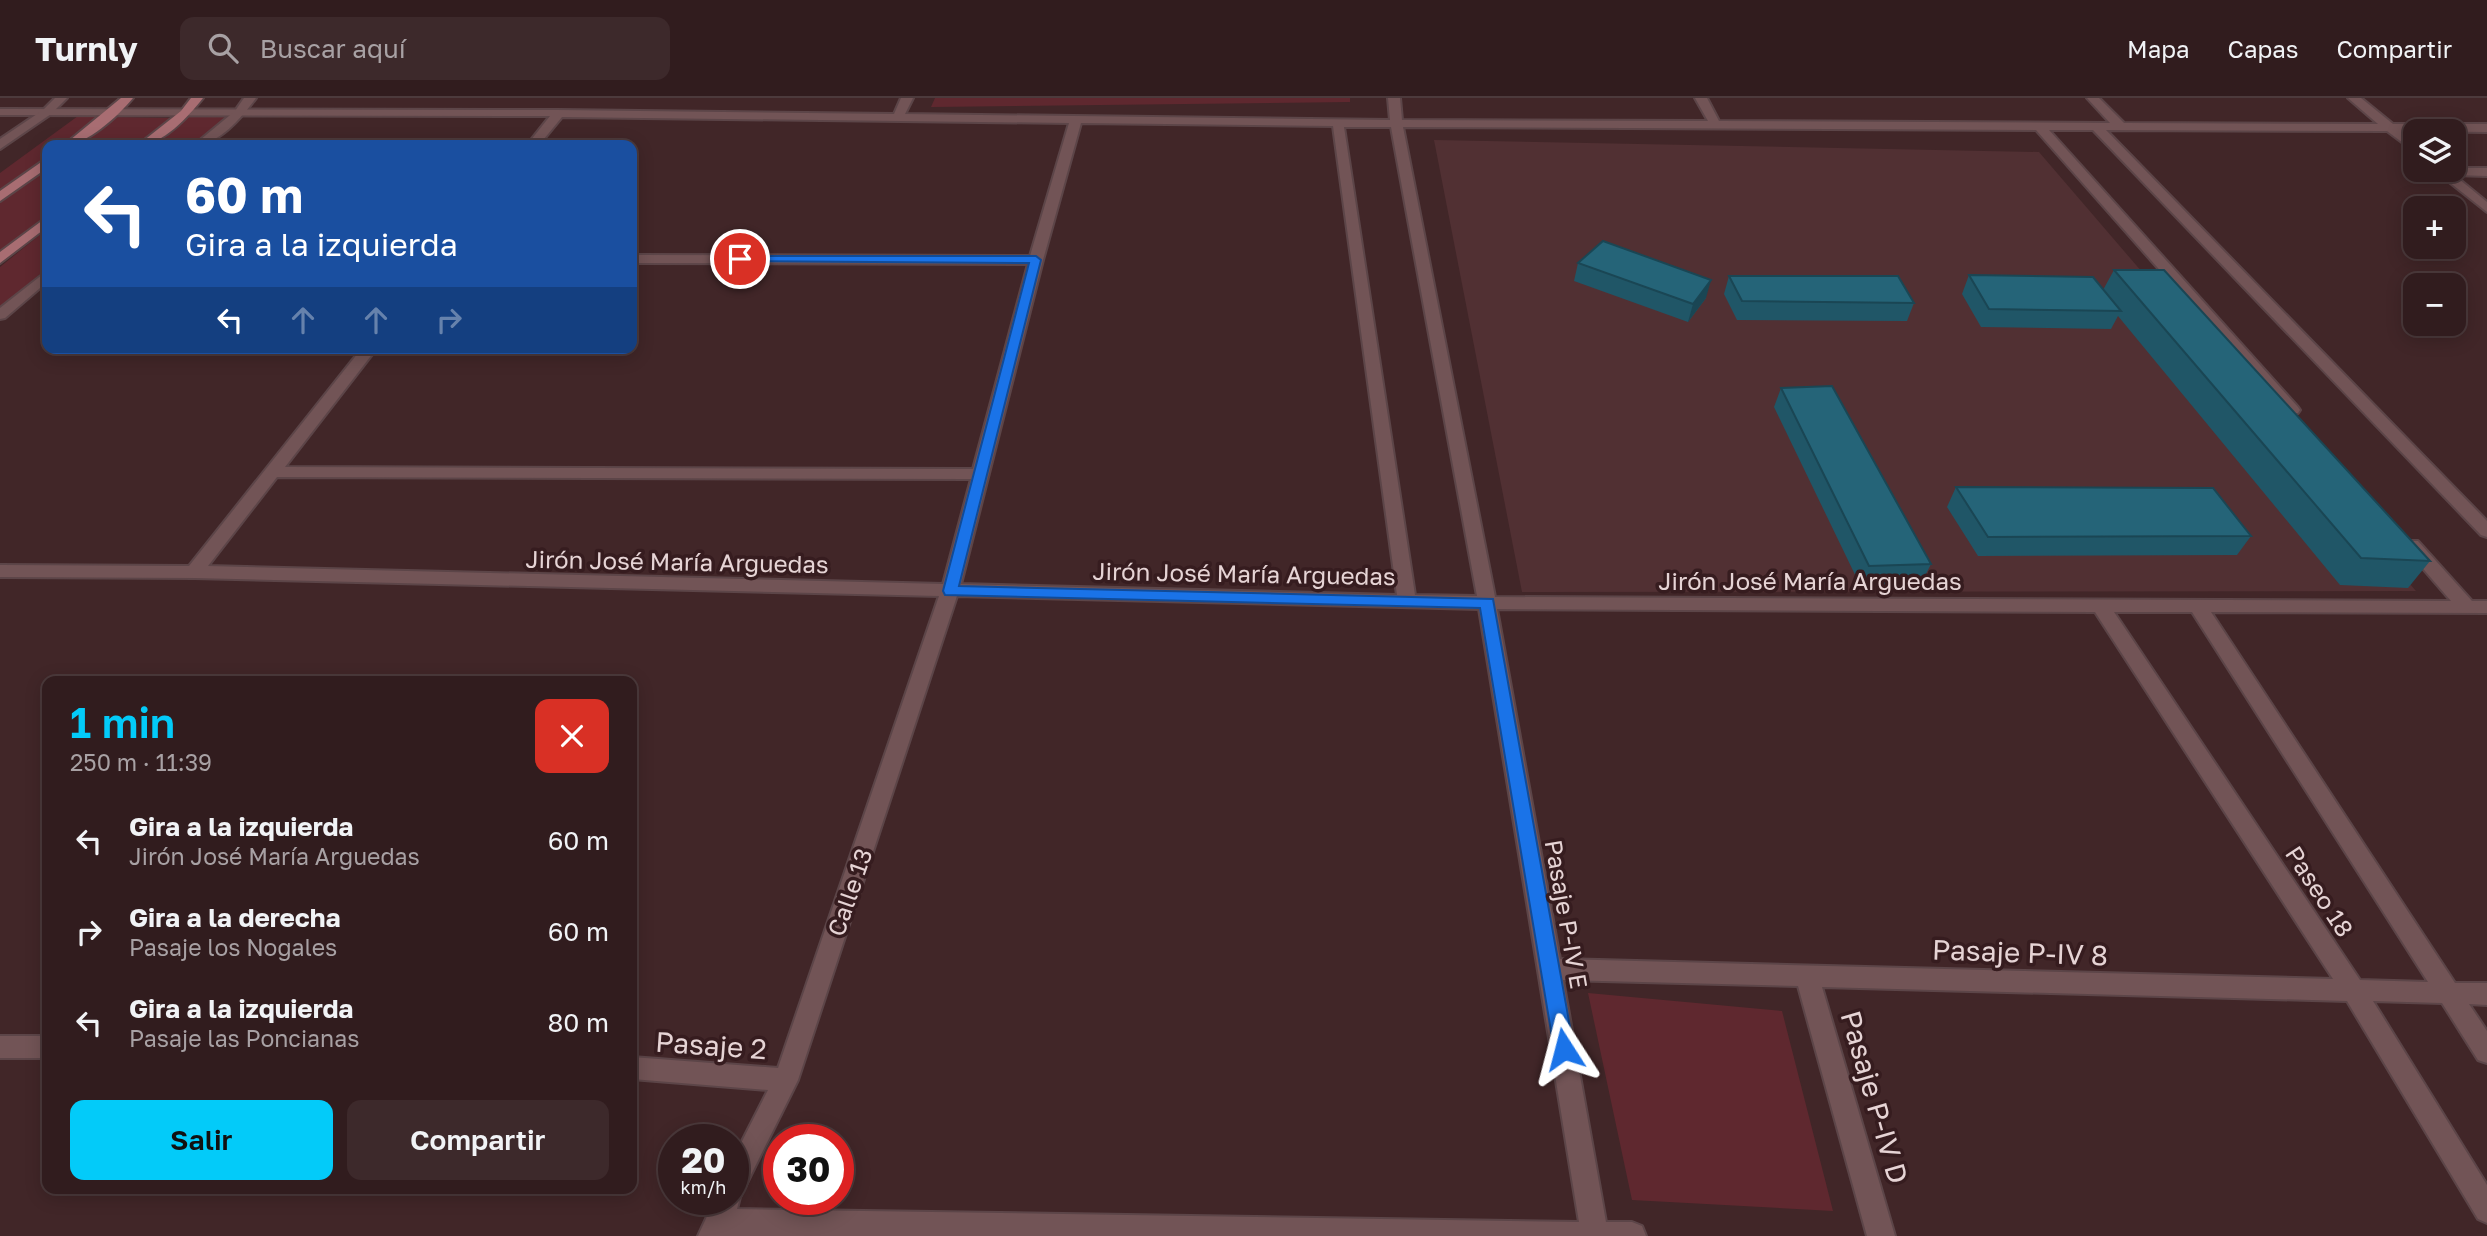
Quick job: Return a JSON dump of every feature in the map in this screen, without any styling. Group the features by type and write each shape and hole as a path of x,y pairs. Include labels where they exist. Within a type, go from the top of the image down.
{"main road":[{"path":"76,140 127,98"},
{"path":"150,140 185,113 197,98"},
{"path":"0,197 42,166"},
{"path":"0,259 42,225"}],"street":[{"path":"0,145 47,112 61,98"},
{"path":"206,140 239,113 250,98"},
{"path":"897,119 907,98"},
{"name":"Pasaje P-IV E","path":"1394,98 1395,123 1487,603 1595,1234"},
{"path":"1701,98 1715,124"},
{"path":"2093,98 2122,128"},
{"path":"2354,98 2403,138"},
{"path":"0,112 559,113 1338,123 2487,128"},
{"path":"537,140 559,113"},
{"path":"950,591 1036,260 1076,119"},
{"path":"1338,123 1407,601"},
{"path":"2039,126 2303,423"},
{"path":"2098,128 2487,531"},
{"path":"2466,172 2487,172"},
{"path":"2455,182 2487,208"},
{"path":"637,259 1036,260"},
{"path":"0,315 42,279"},
{"path":"194,572 365,354"},
{"path":"273,472 980,474"},
{"path":"2403,536 2467,607"},
{"name":"Jirón José María Arguedas","path":"0,572 194,572 1487,603 2487,607"},
{"name":"Calle 13","path":"749,1155 786,1080 950,591"},
{"name":"Paseo 18","path":"2101,606 2354,990 2487,1210"},
{"path":"2198,607 2487,1052"},
{"name":"Pasaje P-IV 8","path":"1550,970 2487,994"},
{"name":"Pasaje P-IV D","path":"1807,976 1881,1236"},
{"path":"0,1047 42,1047"},
{"name":"Pasaje 2","path":"637,1068 786,1080"},
{"path":"719,1219 1632,1236"}],"shaded area":[{"path":"935,98 1350,98 1350,102 931,107"},
{"path":"78,116 103,117 70,140 45,140"},
{"path":"187,116 226,117 198,140 159,140"},
{"path":"114,117 171,118 142,140 84,140"},
{"path":"1434,140 2039,152 2416,591 1522,592"},
{"path":"42,142 42,161 0,192 0,173"},
{"path":"42,171 42,219 0,252 0,203"},
{"path":"42,233 42,272 0,308 0,267"},
{"path":"1588,993 1782,1011 1833,1211 1632,1200"}],"building":[{"path":"1603,241 1711,280 1693,304 1578,263"},
{"path":"2114,270 2164,270 2430,561 2361,558"},
{"path":"1969,275 2093,277 2121,311 1989,309"},
{"path":"1729,276 1898,276 1914,303 1742,301"},
{"path":"1832,386 1931,564 1869,566 1781,388"},
{"path":"1956,487 2213,488 2251,536 1988,537"}],"route":[{"path":"740,259 1036,260 950,591 1487,603 1564,1049"}]}
